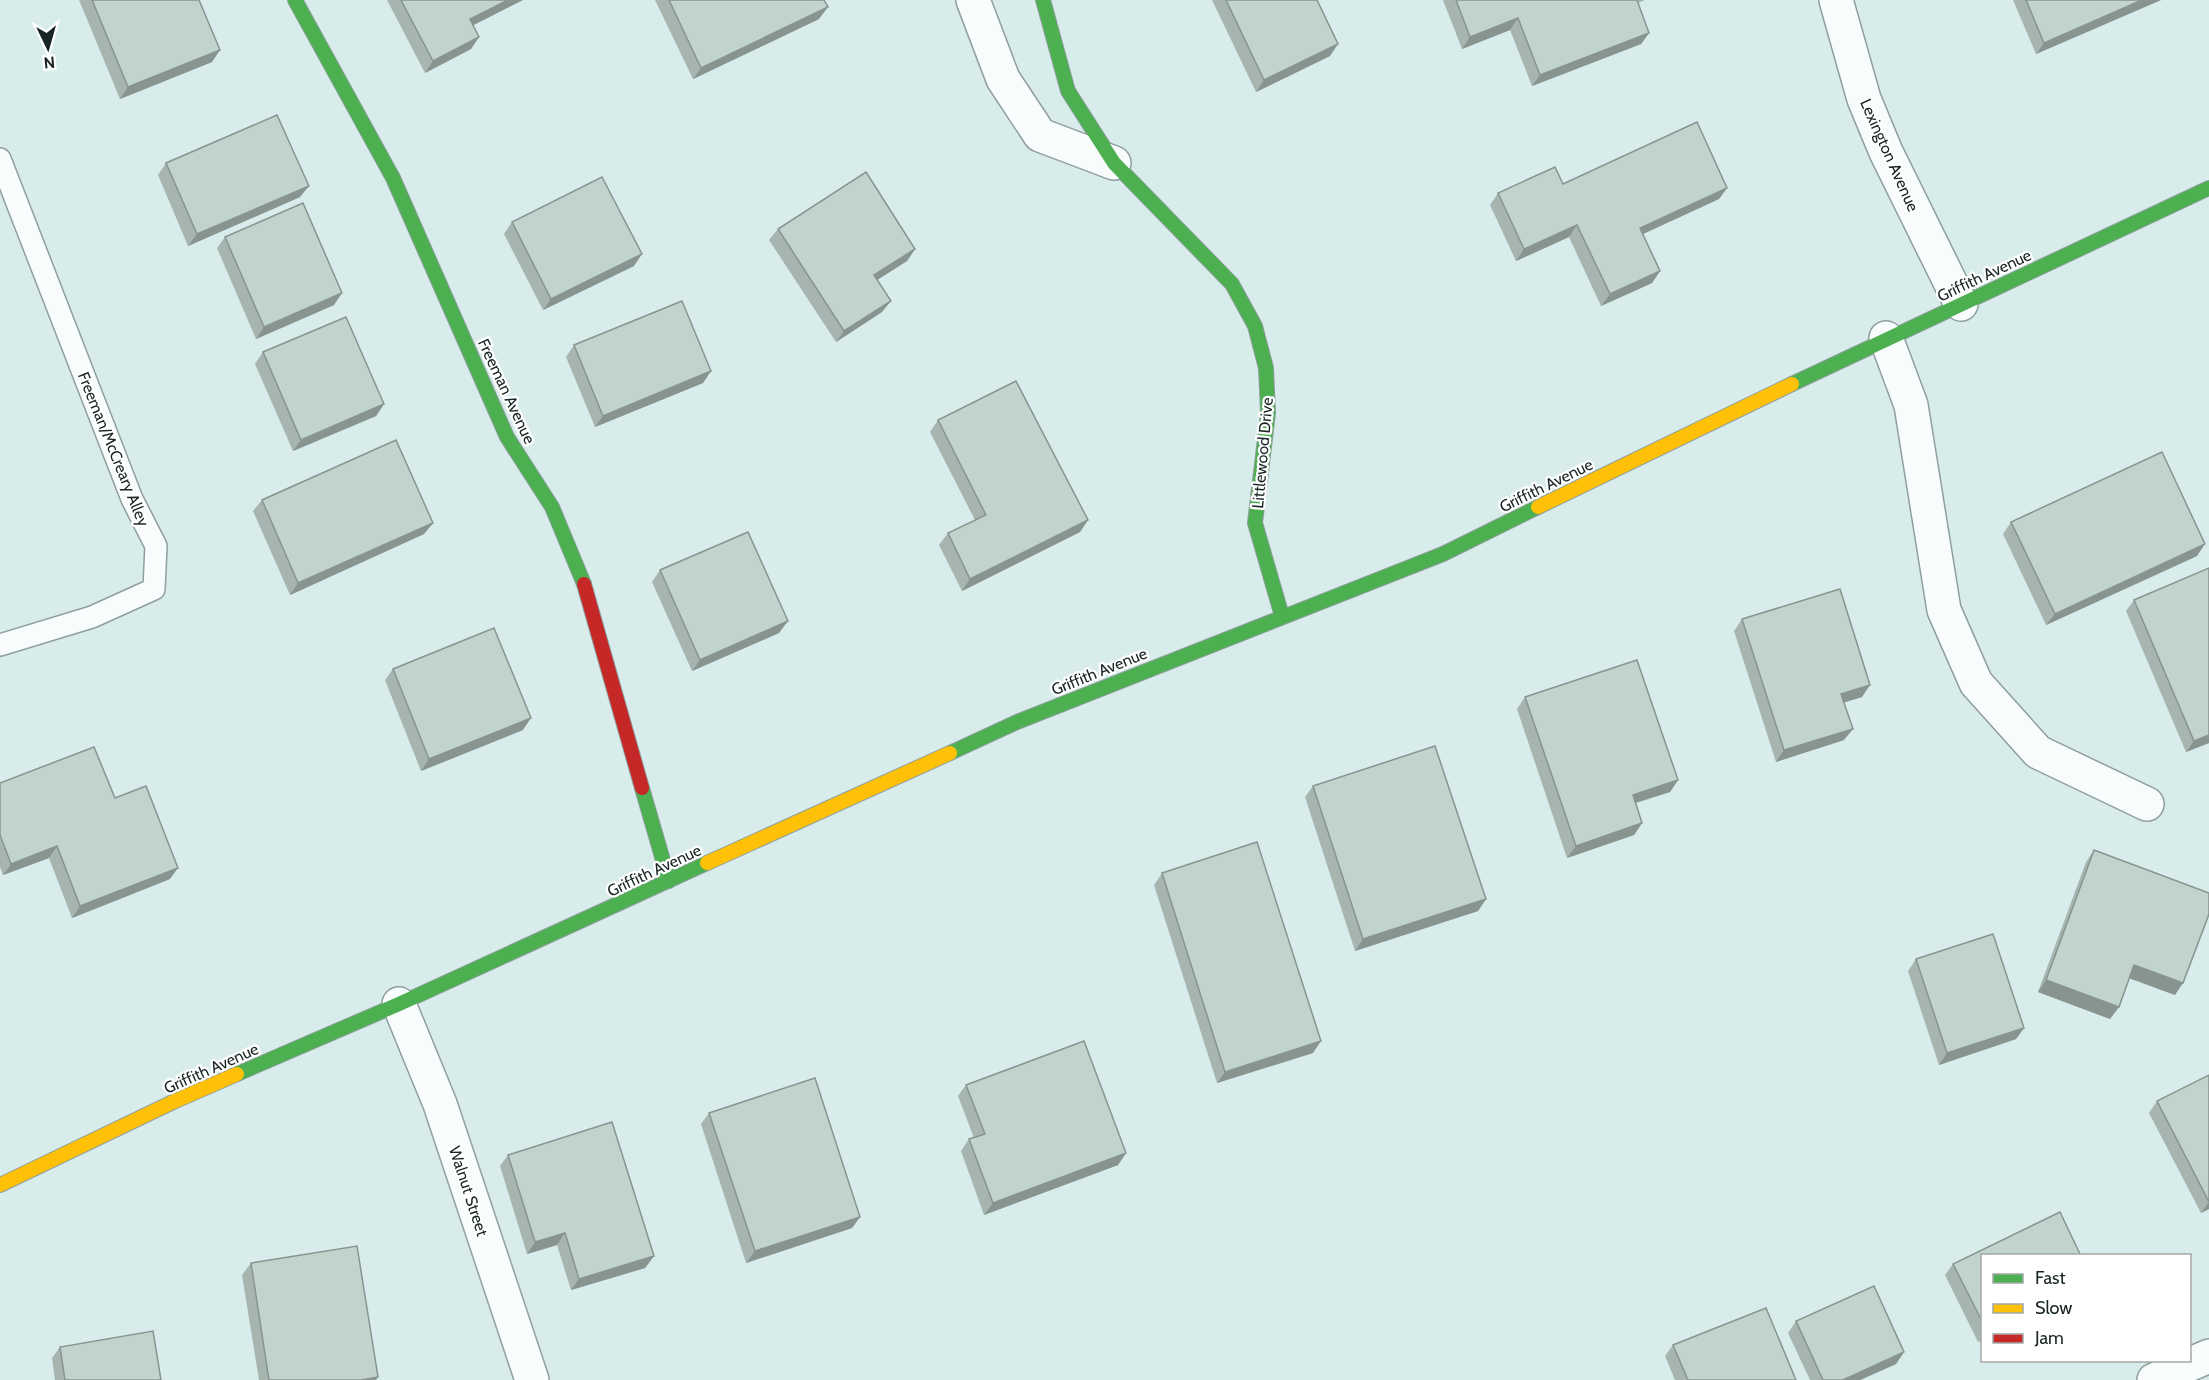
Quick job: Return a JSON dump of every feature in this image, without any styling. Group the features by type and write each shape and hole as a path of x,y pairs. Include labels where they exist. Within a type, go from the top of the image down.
{"street":[{"name":"Freeman Avenue","path":"295,0 393,178 507,437 552,507 583,581 669,881"},
{"name":"Littlewood Drive","path":"973,0 1003,79 1040,135 1113,163"},
{"name":"Littlewood Drive","path":"1043,0 1068,91 1113,163 1232,284 1255,326 1266,368 1268,413 1255,523 1282,615"},
{"name":"Lexington Avenue","path":"1836,0 1864,99 1886,152 1961,304"},
{"name":"Griffith Avenue","path":"0,1185 173,1102 399,1004 1017,722 1282,615 1443,554 1886,339 2209,188"},
{"path":"1886,339 1911,405 1944,610 1976,683 2038,752 2147,804"},
{"name":"Walnut Street","path":"399,1004 440,1104 532,1380"},
{"path":"2154,1380 2209,1356"}],"lane":[{"name":"Freeman/McCreary Alley","path":"0,159 132,499 156,546 154,589 92,617 0,645"}],"building":[{"path":"92,0 199,0 220,50 128,87"},
{"path":"401,0 508,0 470,19 479,37 433,61"},
{"path":"669,0 824,0 828,7 701,68"},
{"path":"1226,0 1317,0 1338,44 1264,80"},
{"path":"1456,0 1637,0 1649,33 1540,75 1518,18 1470,37"},
{"path":"2026,0 2142,0 2044,43"},
{"path":"277,115 309,186 197,234 166,163"},
{"path":"1697,122 1727,188 1640,228 1660,271 1610,294 1577,225 1524,249 1498,193 1555,167 1563,184"},
{"path":"866,172 915,249 874,275 891,301 844,331 778,229"},
{"path":"602,177 642,254 551,299 512,222"},
{"path":"303,203 342,293 264,327 225,237"},
{"path":"682,301 711,371 603,416 574,345"},
{"path":"346,317 384,404 301,440 263,352"},
{"path":"1016,381 1088,520 970,579 948,533 986,515 938,420"},
{"path":"396,440 433,523 298,583 262,500"},
{"path":"2162,452 2205,544 2055,614 2011,522"},
{"path":"748,532 788,621 700,660 660,570"},
{"path":"2209,568 2209,735 2194,741 2134,600"},
{"path":"1840,589 1870,685 1841,694 1853,729 1784,750 1742,619"},
{"path":"494,628 531,718 429,759 393,669"},
{"path":"1637,660 1678,780 1633,795 1642,823 1576,846 1525,697"},
{"path":"1435,746 1486,899 1363,939 1313,786"},
{"path":"94,747 115,798 146,786 178,868 80,906 57,846 11,864 0,835 0,783"},
{"path":"1257,842 1321,1041 1225,1072 1162,873"},
{"path":"2094,850 2209,893 2209,914 2183,983 2134,965 2119,1007 2046,980"},
{"path":"1993,934 2024,1028 1947,1053 1916,959"},
{"path":"1084,1041 1126,1153 993,1203 969,1139 985,1134 966,1085"},
{"path":"2209,1075 2209,1202 2157,1101"},
{"path":"815,1078 860,1217 755,1251 709,1113"},
{"path":"612,1122 654,1256 579,1279 565,1233 535,1242 508,1155"},
{"path":"2060,1212 2080,1254 1981,1254 1981,1319 1953,1264"},
{"path":"357,1246 378,1377 361,1380 269,1380 251,1263"},
{"path":"1874,1286 1904,1352 1843,1380 1823,1380 1796,1321"},
{"path":"1766,1308 1796,1380 1688,1380 1673,1345"},
{"path":"153,1331 161,1380 65,1380 60,1347"}],"traffic: fast":[{"path":"295,0 393,178 507,437 552,507 584,584"},
{"path":"1043,0 1068,91 1114,163 1232,284 1255,326 1266,368 1268,413 1255,523 1282,616"},
{"path":"1792,384 2209,188"},
{"path":"950,753 1017,722 1443,554 1538,507"},
{"path":"642,788 669,881"},
{"path":"237,1074 399,1004 707,863"}],"traffic: slow":[{"path":"1538,507 1792,384"},
{"path":"707,863 950,753"},
{"path":"0,1185 237,1074"}],"traffic: jam":[{"path":"584,584 642,788"}]}
